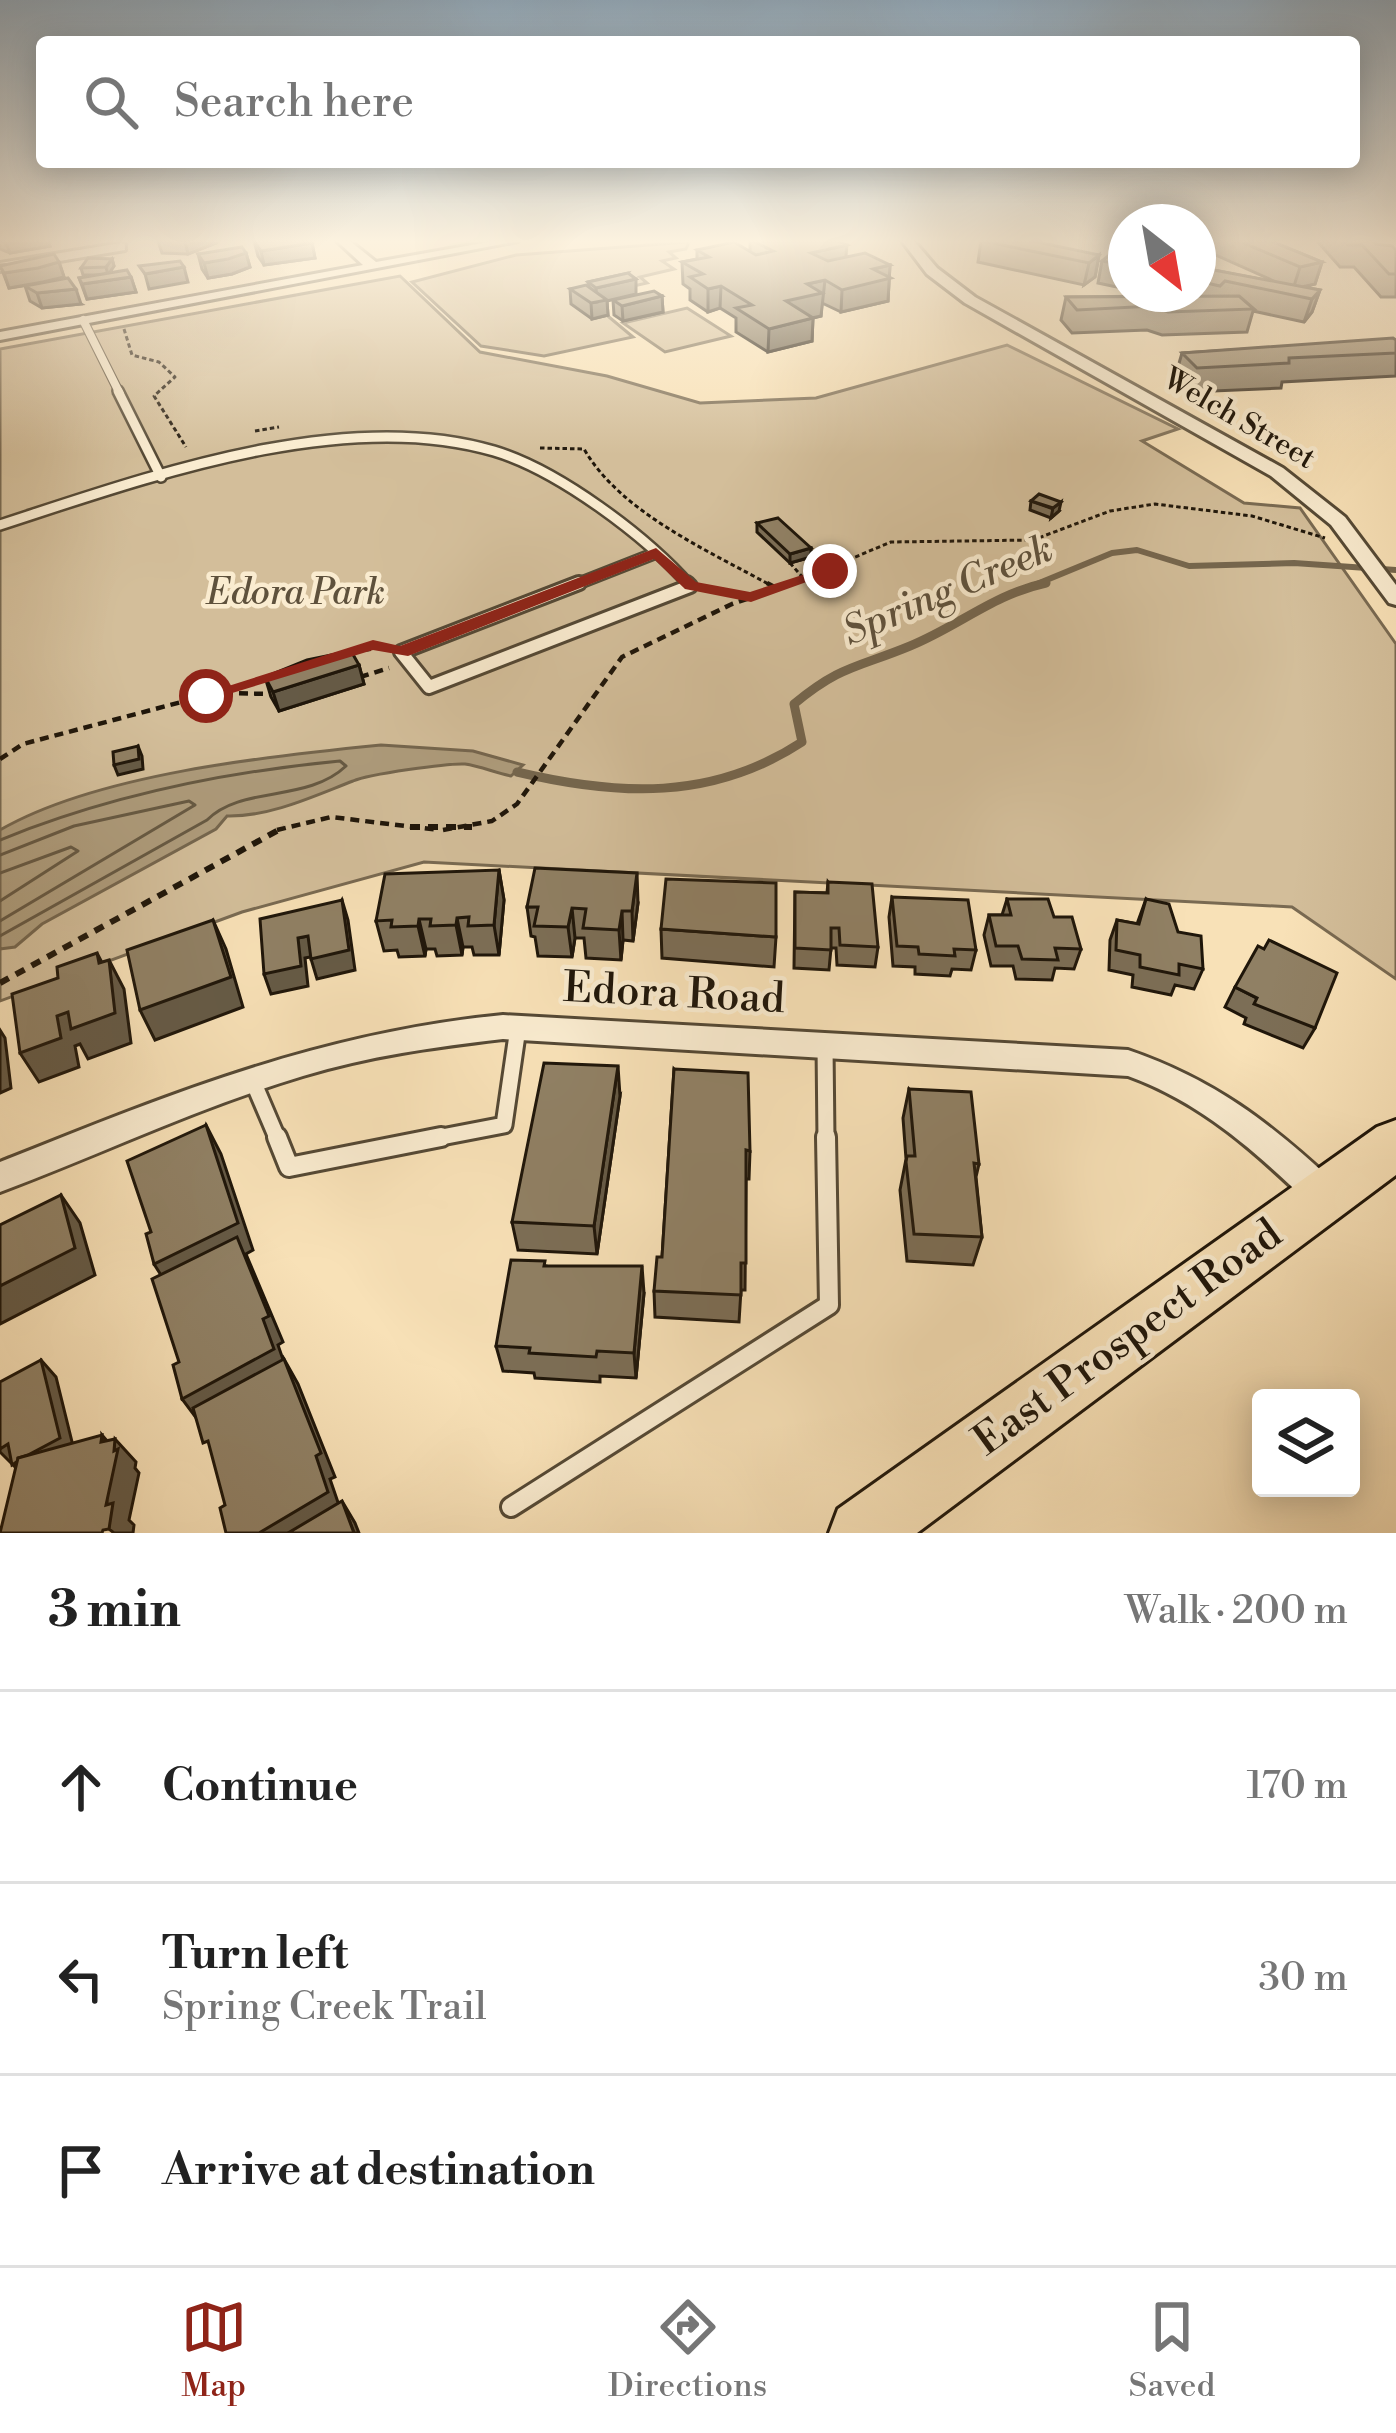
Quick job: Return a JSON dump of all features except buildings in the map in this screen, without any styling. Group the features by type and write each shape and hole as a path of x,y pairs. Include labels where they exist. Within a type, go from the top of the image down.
{"main road":[{"name":"East Prospect Road","path":"862,1533 1396,1144"}],"street":[{"path":"0,336 123,313"},
{"name":"Welch Street","path":"992,313 1277,472 1319,502 1391,591"},
{"name":"Edora Road","path":"0,1177 252,1078 356,1045 430,1032 518,1028 1128,1063 1174,1077 1218,1100 1324,1195"}],"lane":[{"path":"83,320 161,477"},
{"path":"0,525 161,477 329,442 396,439 468,446 538,470 656,553 690,586 437,686 423,683 404,657 656,553"},
{"path":"252,1078 289,1167 504,1125 518,1028"},
{"path":"511,1507 829,1305 825,1044"}],"path":[{"path":"0,982 275,830 327,818 458,831 506,814 622,657 751,597 806,580 899,539 1033,540 1131,506 1180,505 1252,516 1331,539"},
{"path":"790,563 806,580"},
{"path":"690,586 751,597"},
{"path":"327,658 373,645 404,657"},
{"path":"360,677 404,657"},
{"path":"0,759 23,744 279,675"},
{"path":"221,693 264,695 288,689"}],"green space":[{"name":"Edora Park","path":"200,313 438,313 480,352 607,376 700,403 816,398 1007,345 1178,429 1142,441 1244,503 1300,508 1396,644 1396,979 1292,907 424,862 242,912 0,1001 0,349"},
{"path":"445,313 604,313 633,337 544,356 481,346"},
{"path":"668,313 694,313 731,336 665,352 623,323"}],"water":[{"path":"381,745 473,751 523,765 511,776 465,764 391,772 275,809 227,816 216,829 42,924 15,947 0,949 0,830 40,811 134,781 237,762"}],"waterway":[{"name":"Spring Creek","path":"1032,586 1112,553 1137,550 1189,566 1294,563 1396,570"},
{"name":"Spring Creek","path":"517,772 628,789 699,784 734,775 802,742 794,704 824,682 928,638 1010,595 1046,583"}],"route":[{"path":"206,696 373,645 401,652 656,553 675,566 690,586 751,597 830,571"}]}
